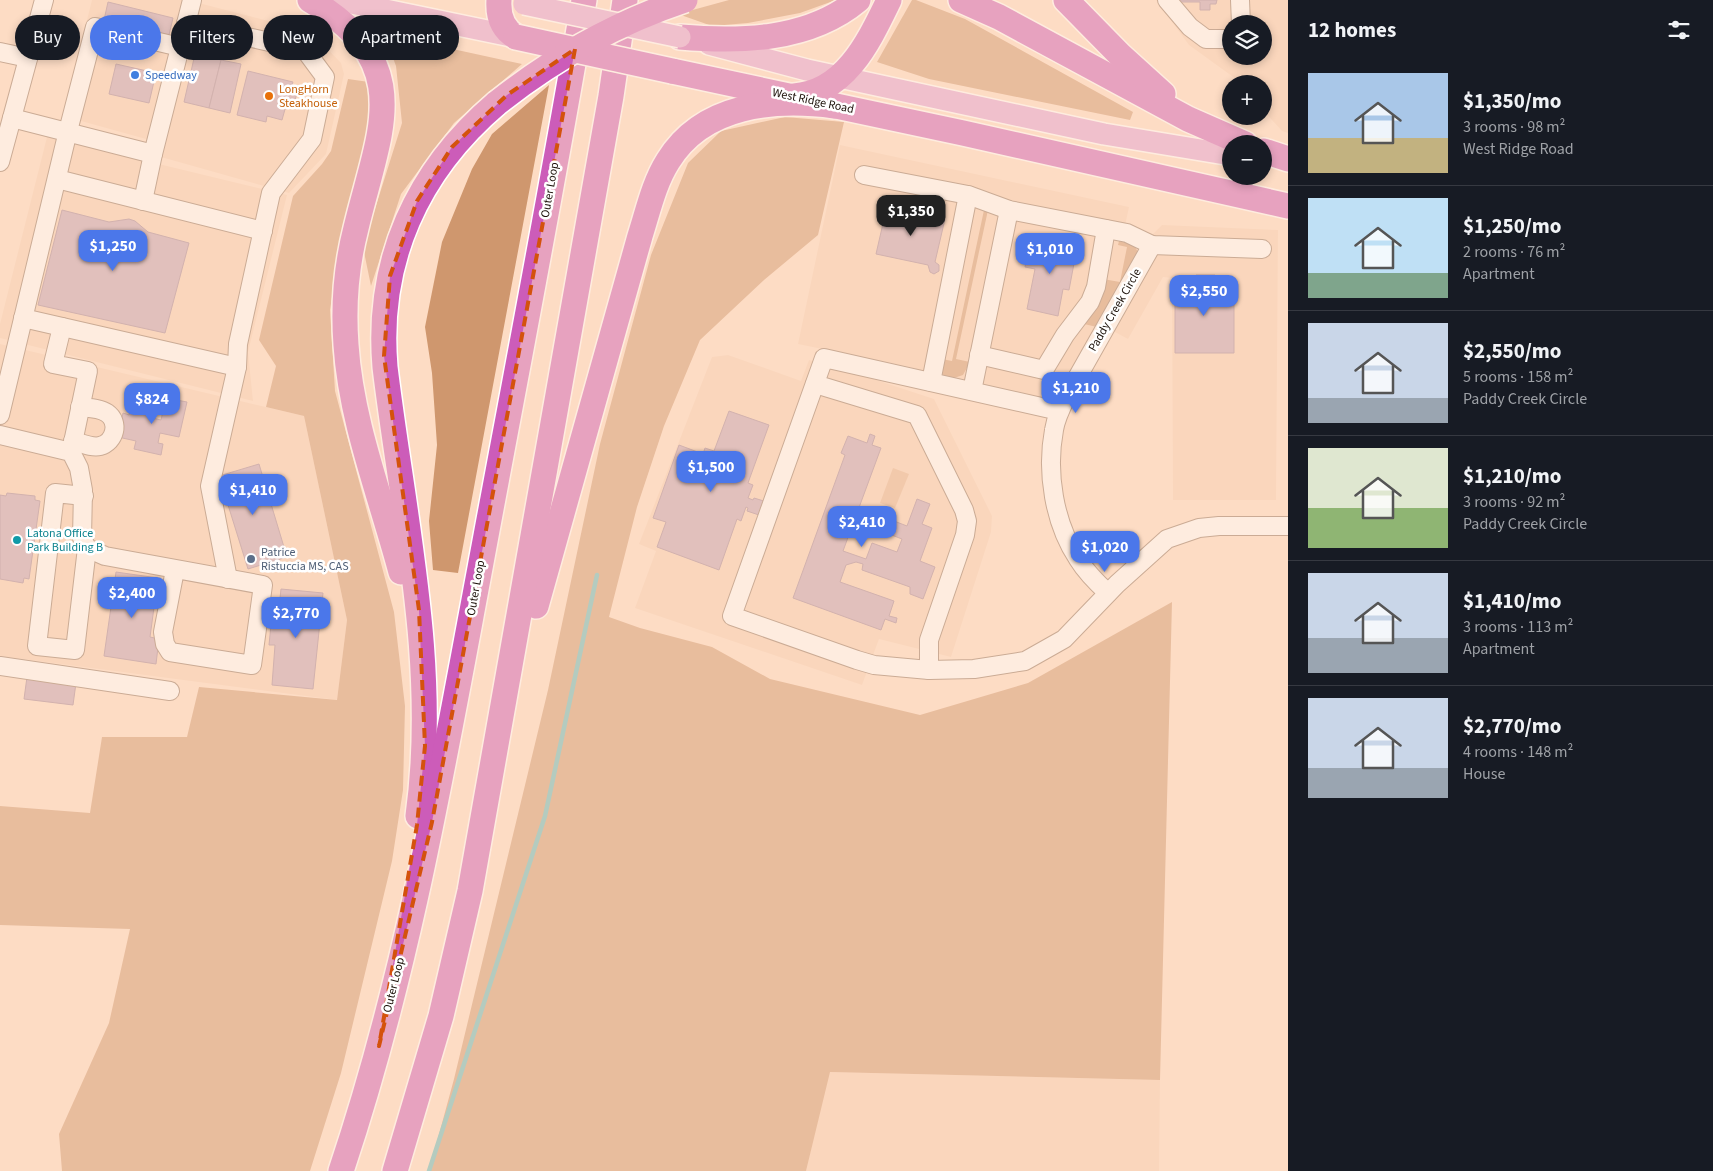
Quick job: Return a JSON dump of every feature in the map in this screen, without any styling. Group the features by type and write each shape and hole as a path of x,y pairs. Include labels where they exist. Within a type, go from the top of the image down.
{"highway":[{"path":"310,0 343,22 360,41 374,65 382,88 381,130 356,229 348,270 345,299 346,347 348,371 356,410 402,576 424,688"},
{"path":"500,0 499,13 502,22 506,29 516,37"},
{"name":"Outer Loop","path":"341,1171 379,1046 408,930 437,797 584,0"},
{"path":"395,1171 454,966 472,883 611,96 625,0"},
{"path":"611,96 637,0"},
{"path":"379,1046 422,787 425,746 424,688 418,596 385,366 383,336 386,295 392,267 402,233 416,200 427,182 459,139 497,103 539,72 583,44 630,21 685,0"},
{"path":"680,37 736,39 781,34 819,23 842,12 858,0"},
{"path":"790,96 818,90 840,77 863,49 889,0"},
{"path":"961,0 1000,17 1222,139"},
{"path":"1066,0 1152,85 1184,111 1222,137"},
{"name":"West Ridge Road","path":"516,37 963,133 1288,206"},
{"path":"493,768 508,706 638,244 657,182 664,167 681,144 696,130 732,111 762,104 784,102 806,102 835,106"},
{"path":"1272,154 1288,159"}],"main road":[{"name":"West Ridge Road","path":"337,0 516,37"},
{"path":"516,2 680,37 840,77 1104,134 1222,144"},
{"path":"1272,162 1288,165"}],"street":[{"path":"40,15 44,0"},
{"path":"188,15 192,0"},
{"path":"1167,0 1190,27 1206,39 1222,39"},
{"path":"1240,0 1240,15"},
{"path":"0,415 56,179 95,27 171,45"},
{"path":"228,579 210,486 237,367 238,344 271,193 312,139 325,77 305,50 253,38"},
{"path":"0,52 15,55"},
{"path":"0,162 9,110 27,60"},
{"path":"143,201 177,60"},
{"path":"9,110 68,131 153,154"},
{"path":"864,175 968,196 1009,210 1127,234 1152,245 1262,249"},
{"path":"56,179 263,231"},
{"path":"931,382 968,196"},
{"path":"972,391 1009,210"},
{"path":"979,355 1044,370 1065,334 1090,302 1096,287 1106,229"},
{"name":"Paddy Creek Circle","path":"1108,593 1090,575 1077,558 1064,532 1057,512 1053,492 1052,452 1054,429 1060,410 1152,245"},
{"path":"23,318 237,367"},
{"path":"62,327 54,364 88,371 72,446 79,468 84,496 82,538 87,548 75,650 37,646 55,493 84,496"},
{"path":"1060,410 824,358 732,616 874,665 929,670 974,669 1025,661 1064,639 1108,593 1167,539 1199,528 1219,526 1288,526"},
{"path":"815,384 917,415 964,510 967,521 965,535 929,640 929,670"},
{"path":"0,435 72,446 101,446 106,443 114,434 114,421 106,412 80,407"},
{"path":"87,548 105,556 262,585 252,665 170,652 165,644 163,632 175,570"},
{"path":"0,666 170,691"}],"highlighted area":[{"path":"575,49 432,822 379,1046 417,825 425,746 419,610 384,356 390,276 417,201 452,147 507,95"}],"shaded area":[{"path":"92,0 187,0 245,15 171,15 171,60 253,60 253,17 263,20 263,60 333,60 333,55 341,63 344,74 326,154 289,193 161,157 164,144 63,116 77,60 80,60 80,48"},
{"path":"729,0 836,0 800,13 748,23 712,26 678,14"},
{"path":"912,0 965,19 1133,112 1130,120 929,79 877,62"},
{"path":"1156,0 1288,0 1288,133 1282,131 1272,120 1272,75 1230,75 1189,45"},
{"path":"459,50 522,64 454,123 401,194 371,286 363,247 402,123 394,60 459,60"},
{"path":"348,79 369,82 372,123 342,233 330,310 335,391 394,612 405,706 403,790 392,861 341,1073 310,1171 62,1171 59,1134 109,1023 130,929 0,925 0,806 90,813 102,737 187,737 199,687 337,700 347,620 304,416 266,407 276,366 259,340 293,196 322,164 331,151"},
{"path":"549,85 458,573 433,570 429,521 437,445 432,373 425,327 442,242 472,169 492,134"},
{"path":"785,117 844,122 818,235 764,280 700,340 664,426 637,507 609,617 640,628 712,647 770,679 920,715 1028,683 1172,602 1160,1080 830,1072 806,1171 429,1171 454,1079 548,690 600,444 651,255 688,163 721,131"},
{"path":"47,137 287,195 248,352 253,401 0,338 0,324"},
{"path":"840,145 1129,207 1125,226 1150,237 1162,225 1278,230 1276,500 1173,500 1172,278 1163,277 1128,339 1113,331 1072,405 952,380 910,367 798,344"},
{"path":"984,210 988,210 956,359 970,362 963,375 954,378 945,377 940,371 942,359 952,361"},
{"path":"1120,237 1131,240 1138,252 1137,261 1058,399 1056,398 1097,327 1084,324 1101,290 1103,279 1120,282 1127,247 1118,245"},
{"path":"0,344 304,416 347,620 337,700 0,656"},
{"path":"728,355 801,381 809,360 934,399 992,516 991,532 951,657 879,639 862,685 635,608 656,551 639,544 712,357"},
{"path":"893,468 909,474 895,508 880,503"},
{"path":"829,1072 1160,1080 1159,1171 806,1171"}],"building":[{"path":"1176,0 1217,0 1216,4 1210,4 1210,10 1200,10 1200,2 1176,2"},
{"path":"108,2 161,15 105,15"},
{"path":"161,15 171,18 169,35 161,33"},
{"path":"194,60 221,60 209,108 184,102"},
{"path":"221,60 241,64 230,113 209,108"},
{"path":"116,64 156,73 149,103 109,94"},
{"name":"LongHorn Steakhouse","path":"248,71 293,82 291,87 298,89 294,104 287,102 282,120 267,116 266,122 237,115"},
{"path":"887,206 945,219 935,262 939,265 939,271 934,274 930,272 928,265 876,254"},
{"path":"62,210 109,222 129,219 135,221 148,232 189,243 165,333 38,305"},
{"path":"1042,240 1072,246 1071,252 1076,253 1069,290 1063,289 1058,316 1027,309 1035,269 1025,267 1029,245 1041,247"},
{"path":"1196,275 1215,275 1215,281 1223,281 1223,285 1234,285 1234,353 1175,353 1175,284 1187,284 1187,280 1196,280"},
{"path":"166,398 187,402 179,437 160,433 158,443 163,444 161,455 134,449 136,441 118,437 123,413 129,415 131,404 154,409 152,418 161,420"},
{"path":"729,411 769,425 748,483 753,485 748,498 767,502 762,516 747,511 748,508 746,507 741,521 737,519 719,570 657,547 666,522 653,518 679,445 703,454 705,448 714,451"},
{"path":"870,434 875,436 872,445 881,448 843,551 866,559 872,543 897,552 902,539 889,534 894,521 907,526 917,499 930,504 922,524 932,528 920,561 935,567 923,599 910,594 910,587 862,570 863,564 856,562 846,565 840,582 894,601 889,616 897,618 896,623 885,619 881,630 793,598 845,455 841,453 848,436 867,443"},
{"path":"259,464 287,557 248,569 219,476"},
{"name":"Latona Office Park Building B","path":"7,493 35,496 35,500 40,501 29,579 24,578 23,583 0,579 0,495 6,496"},
{"path":"116,572 158,578 150,637 159,639 156,664 104,656"},
{"path":"281,589 323,593 313,689 272,685 275,645 269,645 271,625 277,626"},
{"path":"27,677 76,683 73,705 24,699"}],"waterway":[{"path":"429,1171 545,816 597,575"}],"place":[{"name":"Speedway","path":"135,75"},
{"name":"LongHorn Steakhouse","path":"269,96"},
{"name":"Latona Office Park Building B","path":"17,540"},
{"name":"Patrice Ristuccia MS, CAS","path":"251,559"}]}
